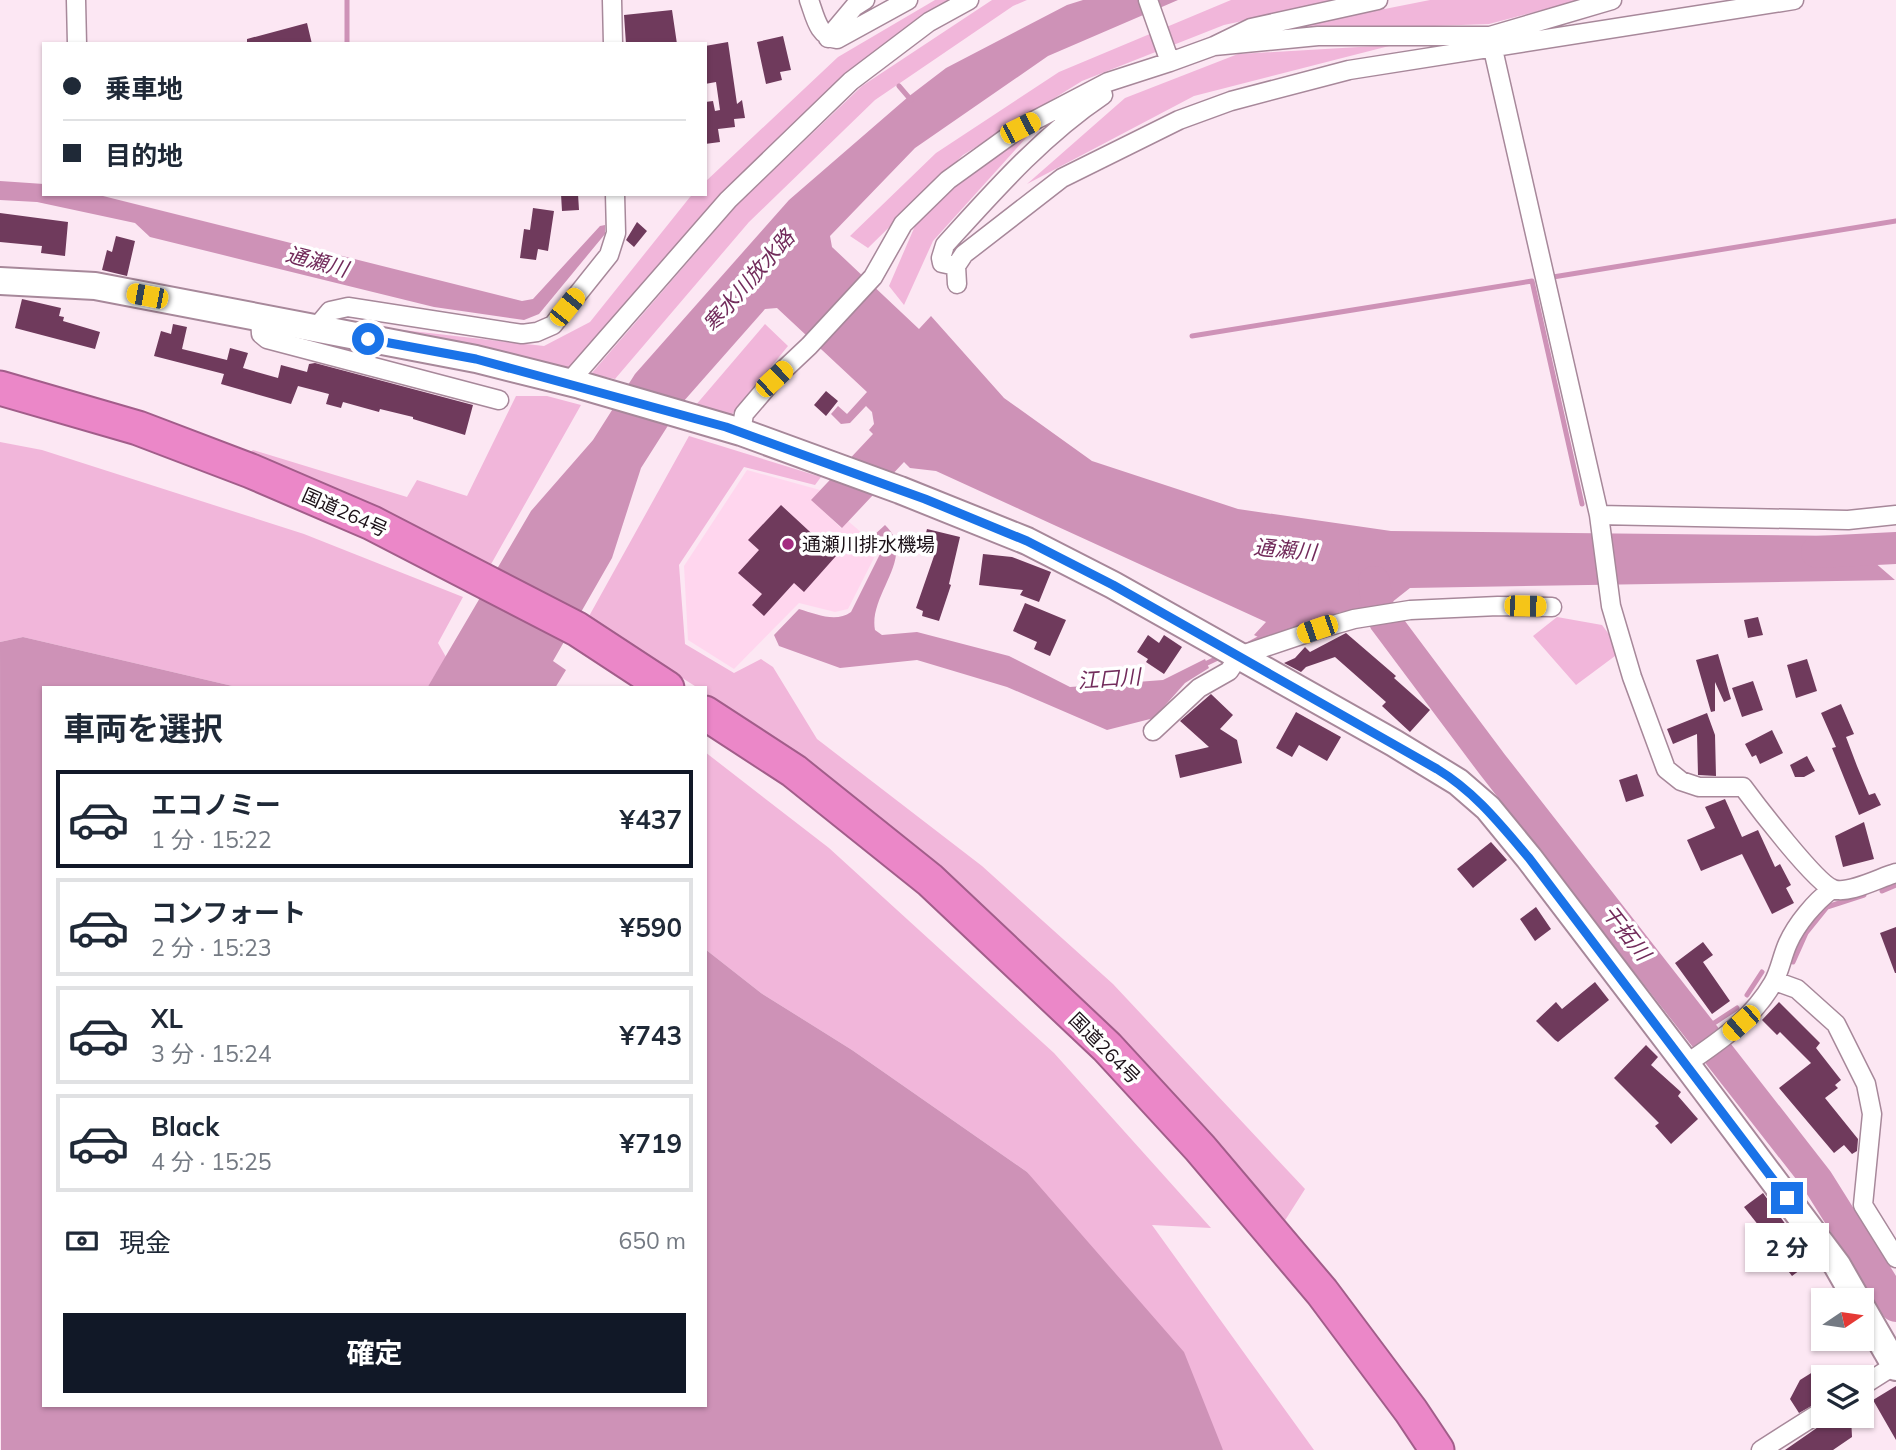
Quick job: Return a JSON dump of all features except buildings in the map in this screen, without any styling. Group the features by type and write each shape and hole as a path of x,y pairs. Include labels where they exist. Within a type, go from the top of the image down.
{"highway":[{"name":"国道264号","path":"0,388 138,428 251,471 372,523 577,629 664,686"},
{"name":"国道264号","path":"707,714 794,771 930,880 1107,1047 1200,1148 1322,1292 1437,1450"}],"street":[{"path":"76,0 77,42"},
{"path":"612,0 613,42"},
{"path":"809,0 821,31 828,38 850,34 886,10 908,0"},
{"path":"828,38 854,7 865,0"},
{"path":"575,384 728,200 851,81 929,22 969,0"},
{"path":"1147,0 1168,58"},
{"path":"1214,46 1251,28 1378,0"},
{"path":"1612,0 1491,41 1318,36 1214,46 1168,58 1132,76 1084,108 1011,171 945,245 942,263 957,275 964,254 1062,178 1179,120 1231,102 1349,70 1491,41 1794,0"},
{"path":"1491,41 1599,518 1610,595 1632,677 1666,769 1681,780 1699,787 1743,787 1817,876 1832,889 1842,890 1896,873"},
{"path":"733,429 774,379 809,346 873,277 903,223 948,180 1020,128 1108,82 1132,76"},
{"path":"315,329 330,311 348,307 522,334 537,332 553,325 609,255 616,233 615,196"},
{"path":"0,281 95,286 476,359 733,429 888,485 1027,541 1231,652 1447,776 1488,808 1694,1059 1850,1288"},
{"path":"260,318 261,334 267,339 499,400"},
{"path":"1599,518 1848,520 1896,515"},
{"path":"1231,652 1354,619 1410,610 1498,606 1552,607"},
{"path":"1153,731 1199,688 1229,671 1231,652"},
{"path":"1694,1059 1754,1012 1774,981 1789,941 1817,900 1832,889"},
{"path":"1774,981 1797,989 1836,1024 1866,1084 1872,1114 1863,1205 1895,1255"},
{"path":"1874,1329 1895,1365 1874,1378"},
{"path":"1761,1450 1811,1418"}],"shaded area":[{"path":"935,0 955,0 921,19 569,371 359,325 544,346 590,322 690,197 707,196 707,180 838,57"},
{"path":"992,0 1027,0 1013,6 875,100 749,222 615,379 591,374 738,204 862,86"},
{"path":"1231,0 1337,0 1224,25 1082,81 963,155 868,248 850,236 936,153 1059,72"},
{"path":"1430,0 1581,0 1489,24 1269,32"},
{"path":"1393,45 1194,96 1027,184 1125,98 1238,54"},
{"path":"1034,129 933,241 904,305 889,286 915,226 959,183"},
{"path":"765,324 788,346 729,418 695,406"},
{"path":"516,396 547,396 581,405 490,566 247,455 253,450 407,497 417,480 467,496"},
{"path":"689,436 821,477 815,485 744,467 679,565 685,644 734,673 761,659 773,667 817,739 982,866 1113,984 1305,1189 1284,1222 1112,1032 957,881 811,762 707,694 707,686 695,686 588,618"},
{"path":"0,442 42,450 304,534 463,597 438,643 446,657 428,686 232,686 23,637 0,642"},
{"path":"747,470 820,490 812,500 841,528 848,521 869,539 876,554 848,609 835,612 799,603 734,669 688,640 684,566"},
{"path":"1557,617 1602,625 1614,641 1615,656 1576,685 1533,636"},
{"path":"707,754 829,848 1054,1053 1211,1228 1152,1225 1314,1450 1223,1450 1027,1172 852,1050 761,993 707,951"}],"water":[{"name":"寒水川放水路","path":"1083,0 1178,0 1048,56 915,148 830,236 832,247 919,329 931,316 1004,398 1092,461 1238,509 1391,531 1844,536 1895,580 1410,588 1391,603 1362,611 1341,612 1272,644 1254,635 1266,622 936,471 910,468 904,462 842,528 811,500 873,434 869,430 874,424 872,412 866,406 850,423 841,424 831,414 838,406 847,414 867,392 777,308 765,309 683,402 641,468 612,558 553,661 566,670 556,686 428,686 531,511 593,440 635,374 789,200 908,97 946,68 1067,5"},
{"path":"0,181 42,184 42,196 103,196 522,301 533,299 600,226 605,225 605,234 539,314 524,320 434,307 150,237 135,223 37,202 0,200"},
{"path":"885,525 894,537 896,549 890,576 875,616 875,630 882,635 917,632 1009,656 1070,687 1163,680 1205,659 1209,668 1185,683 1154,718 1107,730 1007,687 917,660 840,668 779,646 774,635 799,609 832,617 851,612 880,554 873,536"},
{"path":"23,637 232,686 42,686 42,1407 707,1407 707,951 761,993 852,1050 1027,1172 1184,1352 1223,1450 1,1450 0,642"}],"waterway":[{"path":"347,0 347,42"},
{"path":"899,86 911,100"},
{"path":"1553,277 1896,221"},
{"path":"1192,336 1532,281 1582,504"},
{"name":"通瀬川","path":"1817,552 1896,548"},
{"name":"干拓川","path":"1374,582 1378,607 1385,621 1492,764 1817,1180 1896,1306"},
{"name":"江口川","path":"1247,645 1266,635"},
{"name":"江口川","path":"1203,665 1222,656"},
{"path":"1882,891 1896,885"},
{"path":"1793,962 1806,933 1827,907 1864,895"},
{"path":"1747,995 1762,972"},
{"path":"1702,1031 1737,1008"}],"place":[{"name":"通瀬川排水機場","path":"788,544"}],"route":[{"path":"368,339 476,359 580,385 726,427 925,499 1027,541 1113,585 1437,769 1458,782 1488,808 1529,858 1787,1198"}]}
